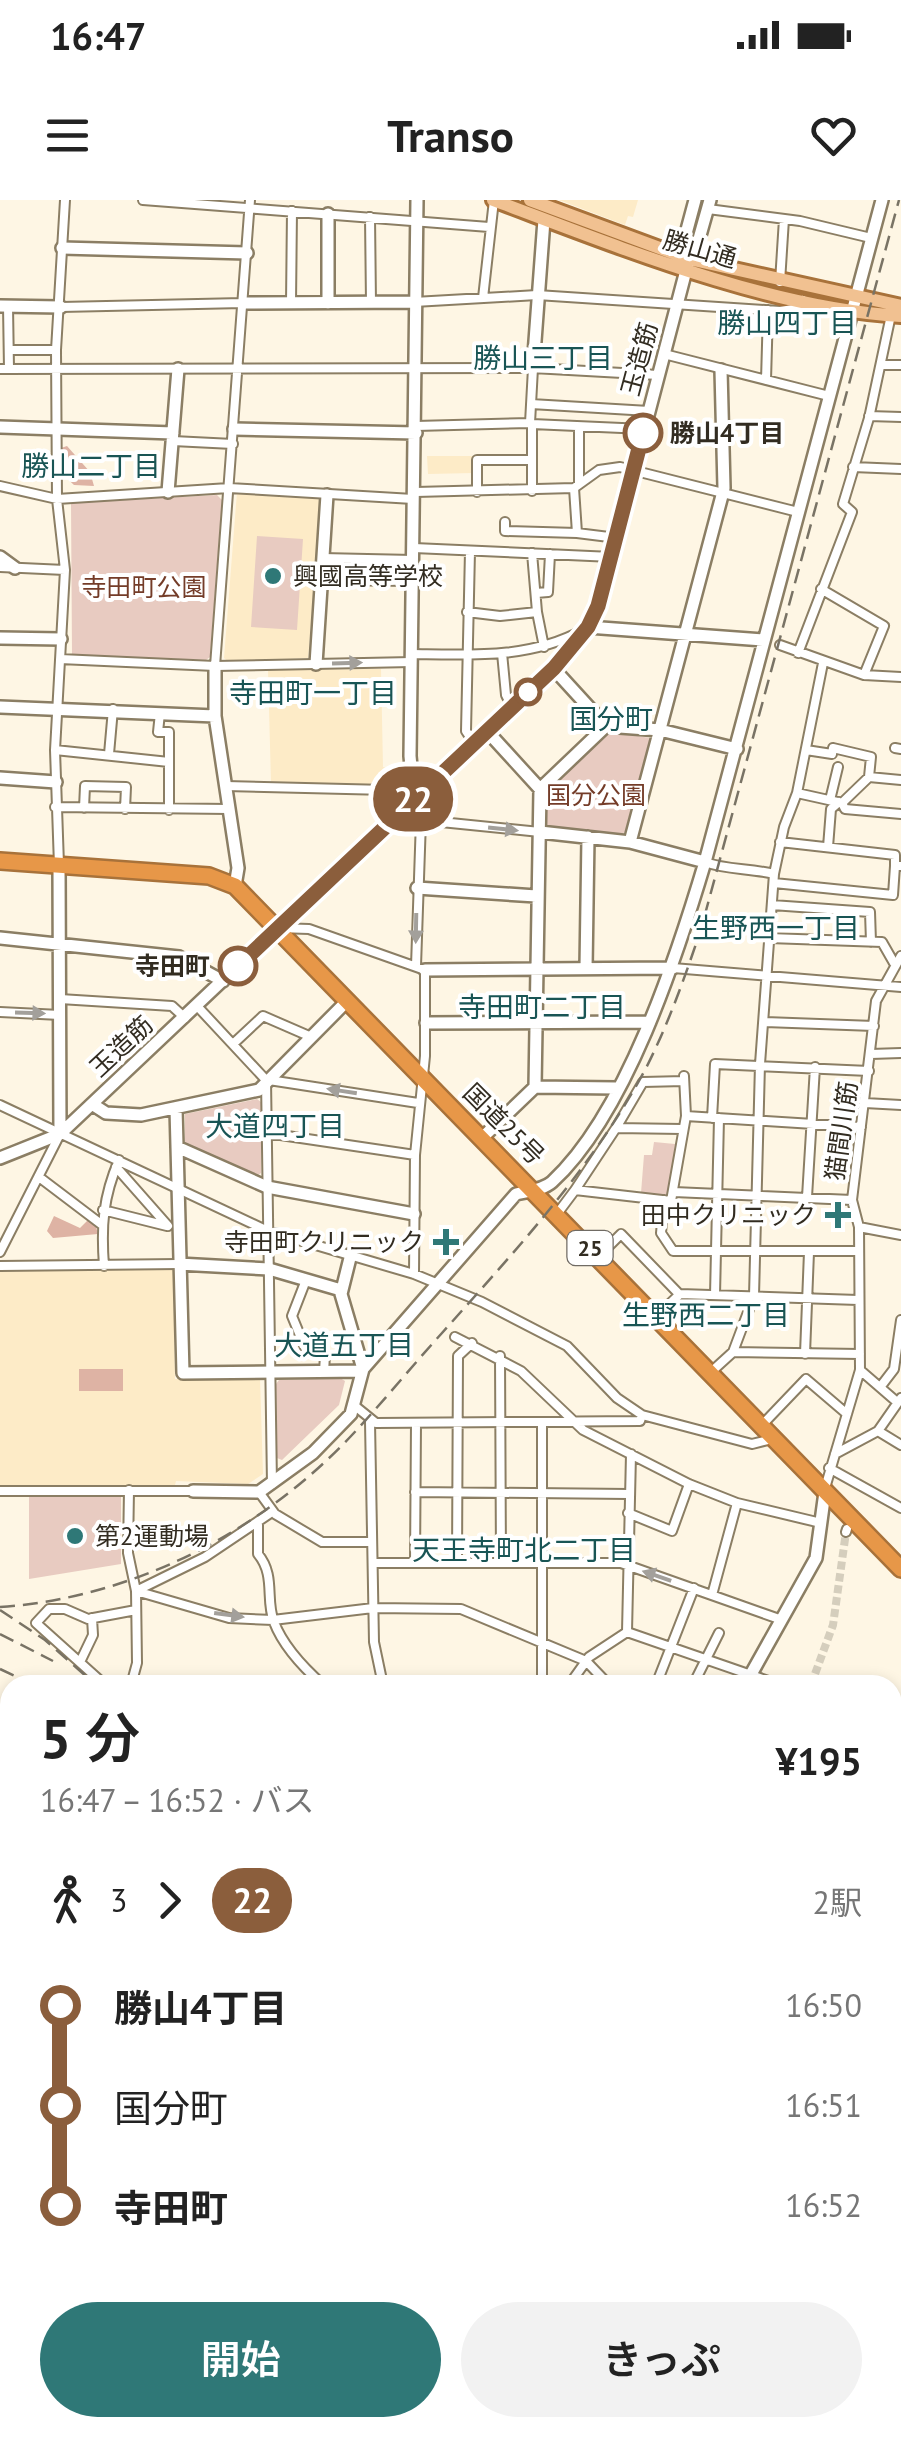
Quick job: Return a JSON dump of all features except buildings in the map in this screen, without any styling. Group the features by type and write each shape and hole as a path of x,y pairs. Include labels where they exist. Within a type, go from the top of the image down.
{"highway":[{"path":"0,861 209,876 235,886"},
{"name":"国道25号","path":"235,886 901,1569"}],"main road":[{"name":"勝山通","path":"493,200 544,220 803,300 898,312"},
{"name":"勝山通","path":"530,200 688,264 780,282 854,304"}],"street":[{"path":"0,1252 60,1134 60,866 55,807 65,570 57,499 56,350 65,200"},
{"path":"143,200 250,204 489,227"},
{"path":"414,1274 415,1155 426,1023 420,968 417,888 421,820 414,798 412,658 417,200"},
{"path":"482,298 493,200"},
{"name":"玉造筋","path":"688,264 684,241 695,200"},
{"path":"176,1108 178,1190 173,1227 179,1264 183,1373 362,1370 516,1194 550,1185 574,1155 616,1088 673,968 737,749 882,200"},
{"path":"235,886 238,868 215,716 215,666 250,204"},
{"path":"709,204 871,238"},
{"name":"玉造筋","path":"0,1158 60,1134 554,668 588,627 612,558 677,303 709,204"},
{"path":"292,211 292,303"},
{"path":"328,214 328,303"},
{"path":"370,217 372,302"},
{"path":"780,282 784,219"},
{"path":"532,490 531,404 544,220"},
{"path":"62,248 247,253"},
{"path":"658,374 533,368 4,369 9,350 4,306 414,302 537,295 790,311 800,308 803,300"},
{"path":"766,380 768,310"},
{"path":"798,653 852,512 843,504 898,312"},
{"path":"9,350 56,350"},
{"path":"664,354 829,396"},
{"path":"881,365 901,365"},
{"path":"168,492 178,370"},
{"path":"630,842 722,492 721,370"},
{"path":"531,404 649,411"},
{"path":"869,416 901,417"},
{"path":"234,429 416,429 532,424 644,429"},
{"path":"0,427 232,444"},
{"path":"577,533 579,427"},
{"path":"477,492 476,460 532,460"},
{"path":"853,467 901,469"},
{"path":"0,486 57,499 229,488 416,496 576,486 599,470 634,468 798,512"},
{"path":"316,664 327,495"},
{"path":"505,522 504,531 616,538"},
{"path":"322,558 470,551 612,558"},
{"path":"470,551 466,731 474,743"},
{"path":"532,553 544,647"},
{"path":"536,594 548,592 550,554"},
{"path":"0,557 16,568"},
{"path":"0,567 65,570"},
{"path":"320,580 413,581"},
{"path":"820,589 884,626 864,674"},
{"path":"467,612 500,616 538,612"},
{"path":"60,659 215,666 502,653 544,647 588,627 766,641"},
{"path":"0,638 62,639"},
{"path":"780,645 864,674 901,677"},
{"path":"502,653 506,695 512,707"},
{"path":"710,1373 732,1352 754,1296 760,1064 774,878 780,842 798,793 822,662"},
{"path":"554,668 606,726 660,730 737,749"},
{"path":"0,707 215,716"},
{"path":"109,754 113,709"},
{"path":"160,713 158,732 168,732 168,810"},
{"path":"540,789 606,726"},
{"path":"483,1138 534,1087 540,832 540,789 487,731"},
{"path":"806,750 832,754 834,748 871,757 869,777"},
{"path":"56,750 169,762"},
{"path":"837,802 838,766"},
{"path":"828,847 831,809 837,802 869,777 901,780"},
{"path":"0,778 56,782"},
{"path":"84,808 84,786 126,787 125,809"},
{"path":"226,786 386,790 414,798"},
{"path":"798,793 837,802 844,809 901,814"},
{"path":"55,807 229,809"},
{"path":"421,820 630,842 722,869 740,865 774,878 893,894 898,866 894,855 780,842"},
{"path":"586,968 588,837"},
{"path":"417,888 536,896"},
{"path":"772,905 870,912 871,942"},
{"path":"278,928 309,929 420,968 673,968 901,986"},
{"path":"0,938 179,957 222,981"},
{"path":"770,938 882,942 898,960"},
{"name":"猫間川筋","path":"825,1492 860,1370 859,1227 852,1200 881,986 898,960"},
{"path":"60,999 172,1006 185,1018"},
{"path":"92,1104 118,1115 176,1108 259,1090 347,1000"},
{"path":"197,1006 266,1080 418,1103"},
{"path":"0,1012 60,1015"},
{"path":"233,1044 263,1016 310,1036"},
{"path":"426,1023 650,1022"},
{"path":"764,1022 874,1026"},
{"path":"871,1054 901,1053"},
{"path":"716,1295 715,1064 869,1071"},
{"path":"807,1197 815,1067"},
{"path":"557,1214 643,1082 684,1078 686,1116 671,1201 575,1190"},
{"path":"266,1080 272,1484"},
{"path":"534,1087 616,1088"},
{"path":"865,1103 901,1105"},
{"path":"0,1106 268,1231 439,1282 567,1346 617,1398 642,1416 752,1444 773,1438"},
{"path":"686,1116 861,1127"},
{"path":"616,1128 682,1129"},
{"path":"267,1133 415,1155"},
{"path":"178,1147 267,1187 414,1214"},
{"path":"104,1266 101,1224 118,1163"},
{"path":"118,1163 173,1227"},
{"path":"39,1177 101,1224"},
{"path":"674,1192 852,1200"},
{"path":"664,1200 661,1233 671,1250 858,1251"},
{"path":"103,1210 173,1227"},
{"path":"859,1227 901,1235"},
{"path":"598,1257 620,1234 679,1294 858,1300"},
{"path":"805,1354 809,1252"},
{"path":"0,1491 258,1492 272,1484 313,1453 355,1406 362,1370 341,1290 351,1254"},
{"path":"0,1266 179,1264 269,1269 341,1290"},
{"path":"306,1280 292,1316 306,1350 325,1355 324,1372"},
{"path":"656,1317 679,1294"},
{"path":"882,1386 894,1369 901,1320"},
{"path":"455,1337 500,1356 583,1430 689,1484 736,1502 820,1523"},
{"path":"457,1563 458,1356 472,1343"},
{"path":"732,1352 860,1354"},
{"path":"500,1356 501,1563"},
{"path":"834,1454 878,1431 899,1400 860,1370"},
{"path":"761,1426 806,1379 847,1414"},
{"path":"355,1406 370,1422 374,1642 381,1675"},
{"path":"370,1422 640,1421 642,1416"},
{"path":"542,1422 542,1675"},
{"path":"414,1563 416,1423"},
{"path":"878,1431 901,1445"},
{"path":"627,1632 632,1454"},
{"path":"830,1468 901,1508"},
{"path":"628,1513 672,1531 689,1484"},
{"path":"129,1490 128,1553 136,1590 134,1675"},
{"path":"258,1492 272,1512 322,1542 372,1542"},
{"path":"415,1492 629,1494"},
{"path":"751,1675 816,1558 825,1492"},
{"path":"712,1594 736,1502"},
{"path":"136,1590 205,1557 272,1512"},
{"path":"258,1525 258,1554 266,1564 273,1592 273,1620 311,1675"},
{"path":"373,1563 629,1566 782,1620"},
{"path":"660,1675 694,1588"},
{"path":"136,1590 220,1616 273,1620 374,1608 461,1609 586,1661 599,1675"},
{"path":"95,1675 36,1623 49,1610 92,1618 136,1610"},
{"path":"81,1660 93,1635 92,1618"},
{"path":"627,1632 709,1659 739,1675"},
{"path":"577,1675 586,1661 627,1632"},
{"path":"700,1675 719,1632"}],"shaded area":[{"path":"559,200 638,200 633,217 628,216 625,225"},
{"path":"67,446 90,472 94,486 74,485 67,477 60,453"},
{"path":"427,456 474,456 474,473 428,474"},
{"name":"興國高等学校","path":"237,492 322,498 308,658 228,662 224,658"},
{"path":"381,669 383,767 390,768 389,785 271,783 268,670"},
{"path":"54,1216 80,1228 88,1220 95,1223 98,1234 53,1238 47,1231"},
{"path":"173,1268 175,1379 260,1379 263,1474 248,1484 176,1481 175,1485 0,1486 0,1270"},
{"path":"79,1369 123,1369 123,1391 79,1391"}],"green space":[{"name":"寺田町公園","path":"217,495 222,500 210,657 206,660 72,655 71,503"},
{"path":"257,536 303,539 297,630 251,627"},
{"name":"国分公園","path":"607,731 650,738 625,832 620,835 548,828 544,823 546,791"},
{"path":"257,1099 261,1102 261,1173 257,1176 185,1143 185,1114"},
{"path":"654,1142 675,1144 670,1196 641,1193 644,1155 652,1155"},
{"path":"279,1380 345,1381 339,1405 282,1460 277,1458"},
{"name":"第2運動場","path":"29,1497 121,1497 121,1564 29,1579"}],"tunnel":[{"path":"815,1675 833,1625 846,1532"}],"railway":[{"path":"0,1607 50,1601 146,1574 236,1530 277,1502 352,1435 497,1271 577,1174 624,1106 661,1036 701,929 899,200"},
{"path":"0,1610 45,1640 85,1675"},
{"path":"0,1634 53,1661"},
{"path":"0,1669 13,1675"}],"bus line":[{"name":"22","path":"238,966 554,668 588,627 612,558 643,433"}],"place":[{"name":"勝山4丁目","path":"643,433"},
{"name":"興國高等学校","path":"273,576"},
{"name":"寺田町","path":"238,966"},
{"name":"田中クリニック","path":"838,1215"},
{"name":"寺田町クリニック","path":"446,1242"},
{"name":"第2運動場","path":"75,1536"}],"district":[{"name":"勝山四丁目","path":"787,323"},
{"name":"勝山三丁目","path":"543,358"},
{"name":"勝山二丁目","path":"91,466"},
{"name":"寺田町一丁目","path":"313,693"},
{"name":"国分町","path":"611,719"},
{"name":"生野西一丁目","path":"776,928"},
{"name":"寺田町二丁目","path":"542,1007"},
{"name":"大道四丁目","path":"275,1126"},
{"name":"生野西二丁目","path":"706,1315"},
{"name":"大道五丁目","path":"344,1345"},
{"name":"天王寺町北二丁目","path":"524,1550"}]}
